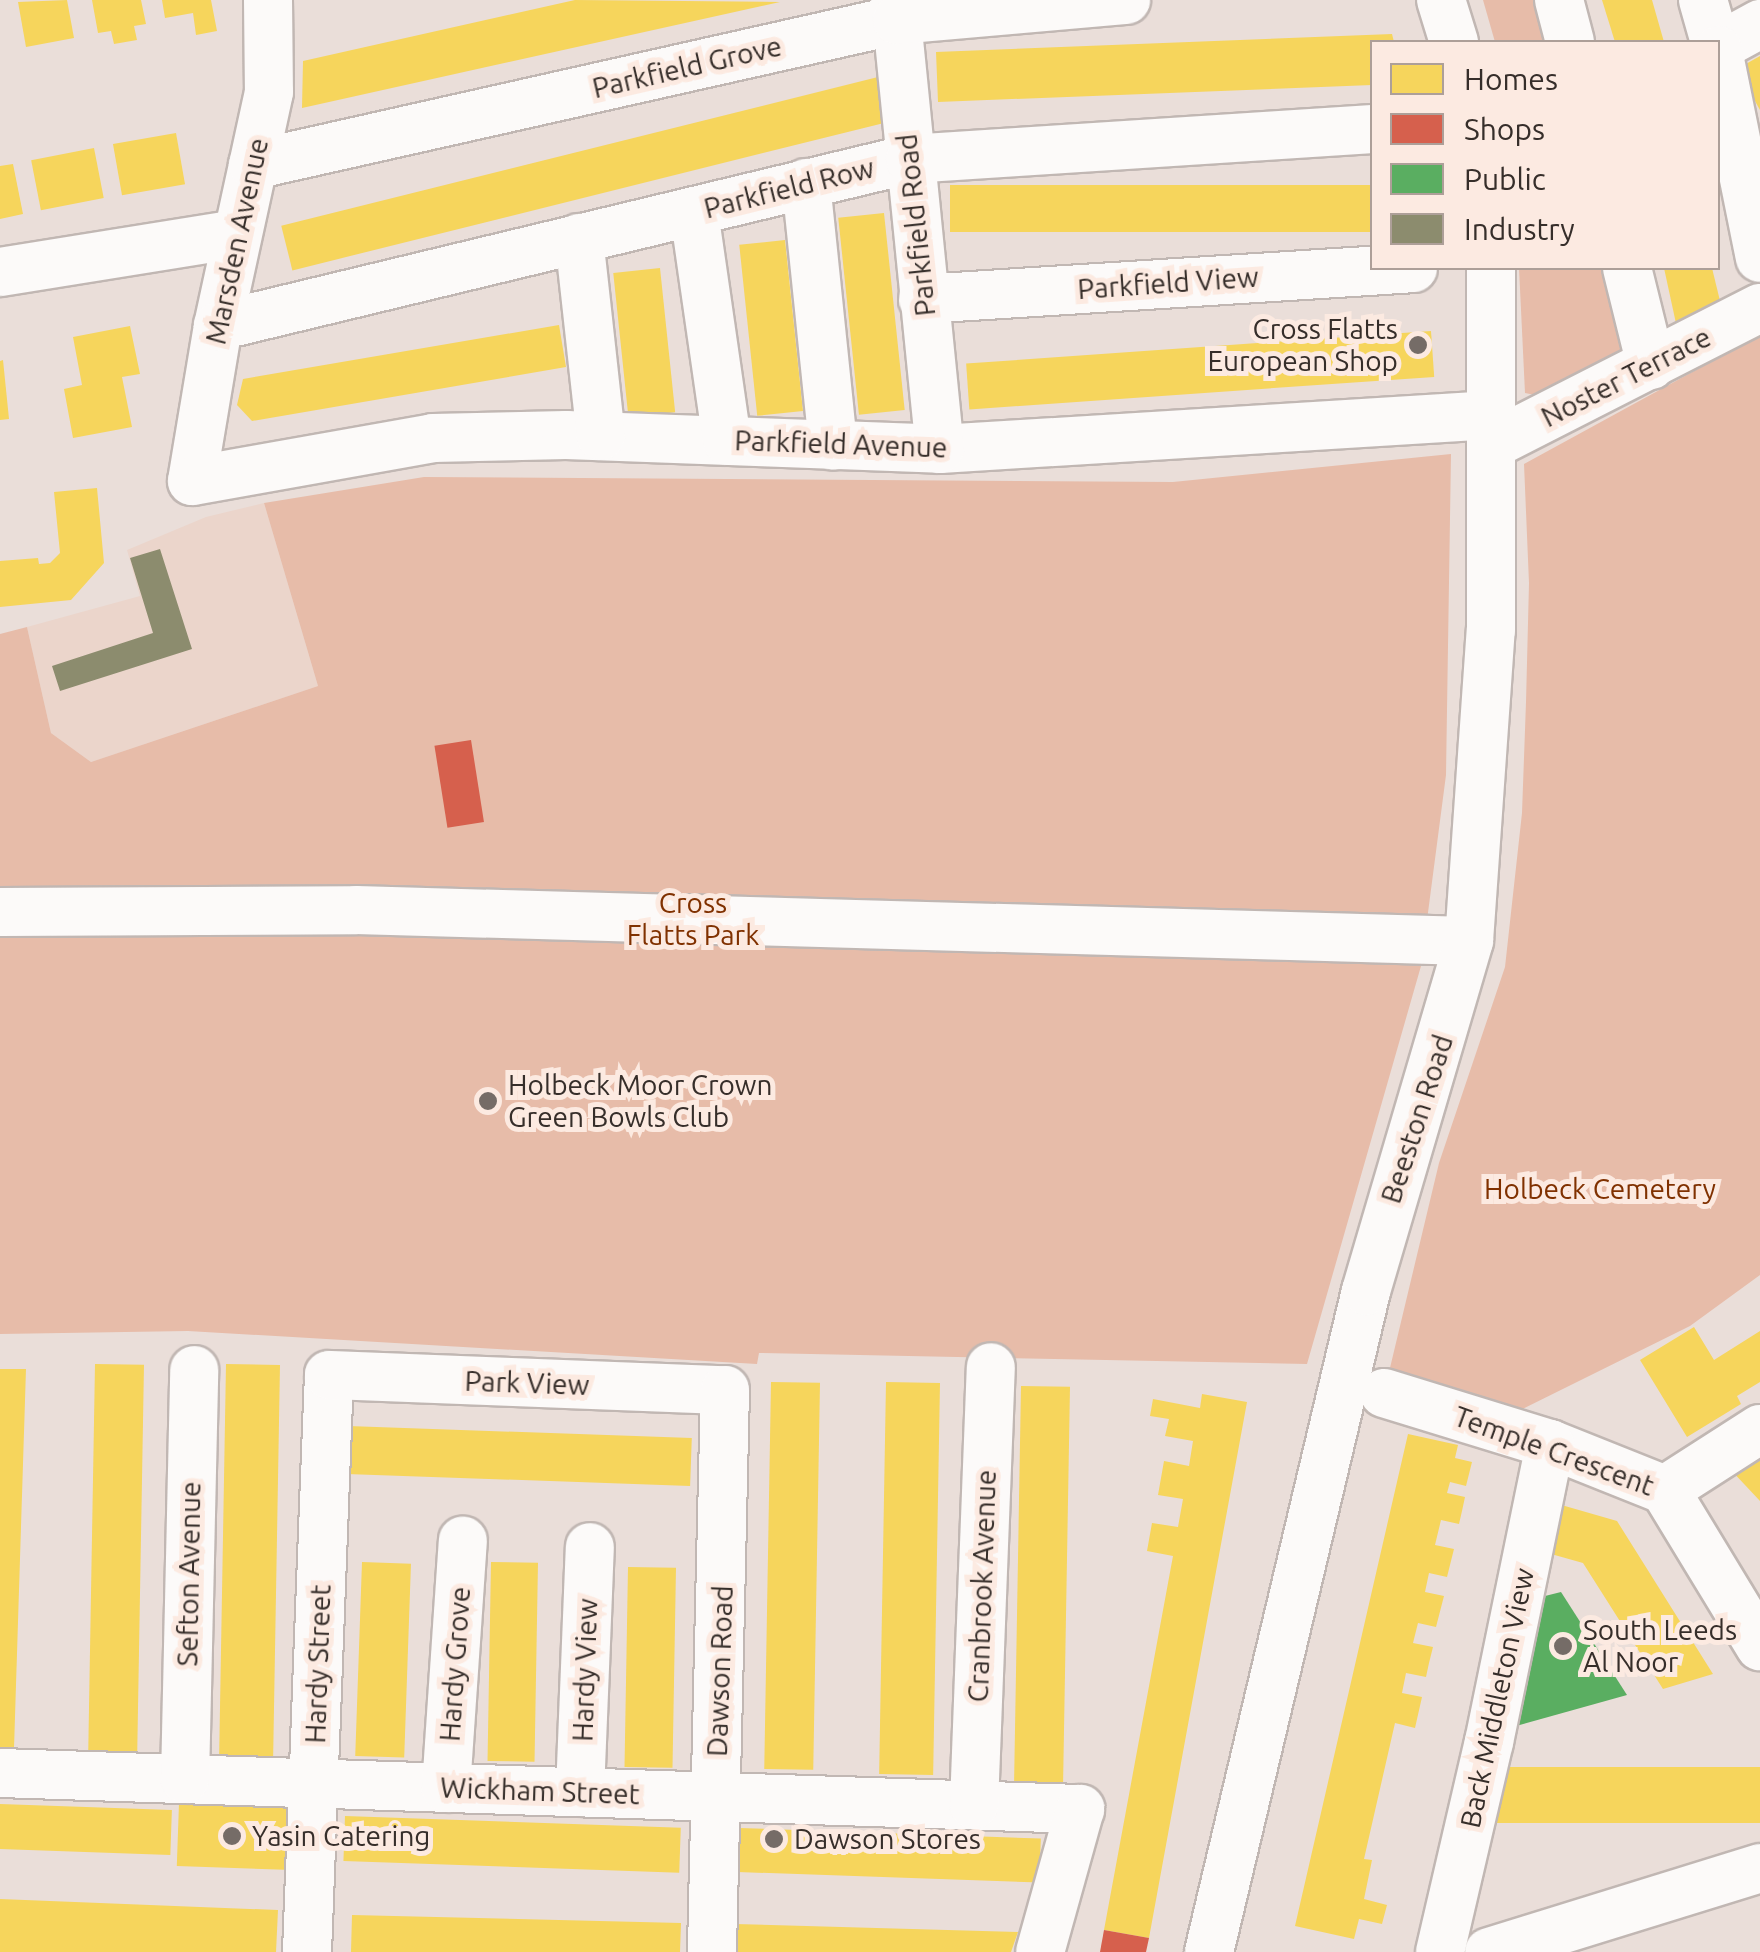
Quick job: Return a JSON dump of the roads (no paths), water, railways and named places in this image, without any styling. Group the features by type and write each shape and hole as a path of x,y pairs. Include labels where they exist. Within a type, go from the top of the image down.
{"street":[{"name":"Marsden Avenue","path":"192,481 218,326 269,92 268,0"},
{"name":"Parkfield Grove","path":"253,165 896,10 1126,0"},
{"path":"1441,0 1453,40"},
{"path":"1560,0 1570,40"},
{"path":"1703,0 1715,40"},
{"name":"Parkfield Road","path":"896,10 940,449"},
{"path":"1720,44 1760,24"},
{"path":"1720,55 1749,146 1760,258"},
{"name":"Parkfield Row","path":"218,326 910,159 1370,129"},
{"path":"806,183 833,446"},
{"path":"694,212 727,441"},
{"path":"0,272 237,234"},
{"path":"579,238 601,436"},
{"name":"Parkfield View","path":"923,300 1383,270"},
{"name":"Beeston Road","path":"1209,1952 1366,1291 1469,941 1491,630 1491,270"},
{"path":"1628,270 1652,365"},
{"name":"Noster Terrace","path":"1491,430 1652,365 1760,308"},
{"name":"Parkfield Avenue","path":"192,481 432,438 601,436 940,449 1491,430"},
{"path":"0,912 394,911 1469,941"},
{"name":"Cranbrook Avenue","path":"974,1805 990,1367"},
{"name":"Sefton Avenue","path":"184,1779 194,1370"},
{"name":"Park View","path":"329,1375 725,1390"},
{"name":"Hardy Street","path":"307,1952 329,1375"},
{"name":"Dawson Road","path":"712,1952 725,1390"},
{"name":"Temple Crescent","path":"1384,1392 1550,1444 1665,1490 1760,1646"},
{"path":"1665,1490 1760,1430"},
{"name":"Back Middleton View","path":"1440,1952 1490,1742 1550,1444"},
{"name":"Hardy Grove","path":"446,1788 463,1541"},
{"name":"Hardy View","path":"580,1792 590,1547"},
{"name":"Wickham Street","path":"0,1773 1080,1809 1040,1952"},
{"path":"1489,1952 1760,1868"}],"place":[{"name":"Cross Flatts European Shop","path":"1418,345"},
{"name":"Holbeck Moor Crown Green Bowls Club","path":"488,1101"},
{"name":"South Leeds Al Noor","path":"1563,1646"},
{"name":"Yasin Catering","path":"232,1836"},
{"name":"Dawson Stores","path":"774,1839"}],"park label":[{"name":"Cross Flatts Park","path":"693,919"},
{"name":"Holbeck Cemetery","path":"1600,1189"}]}
